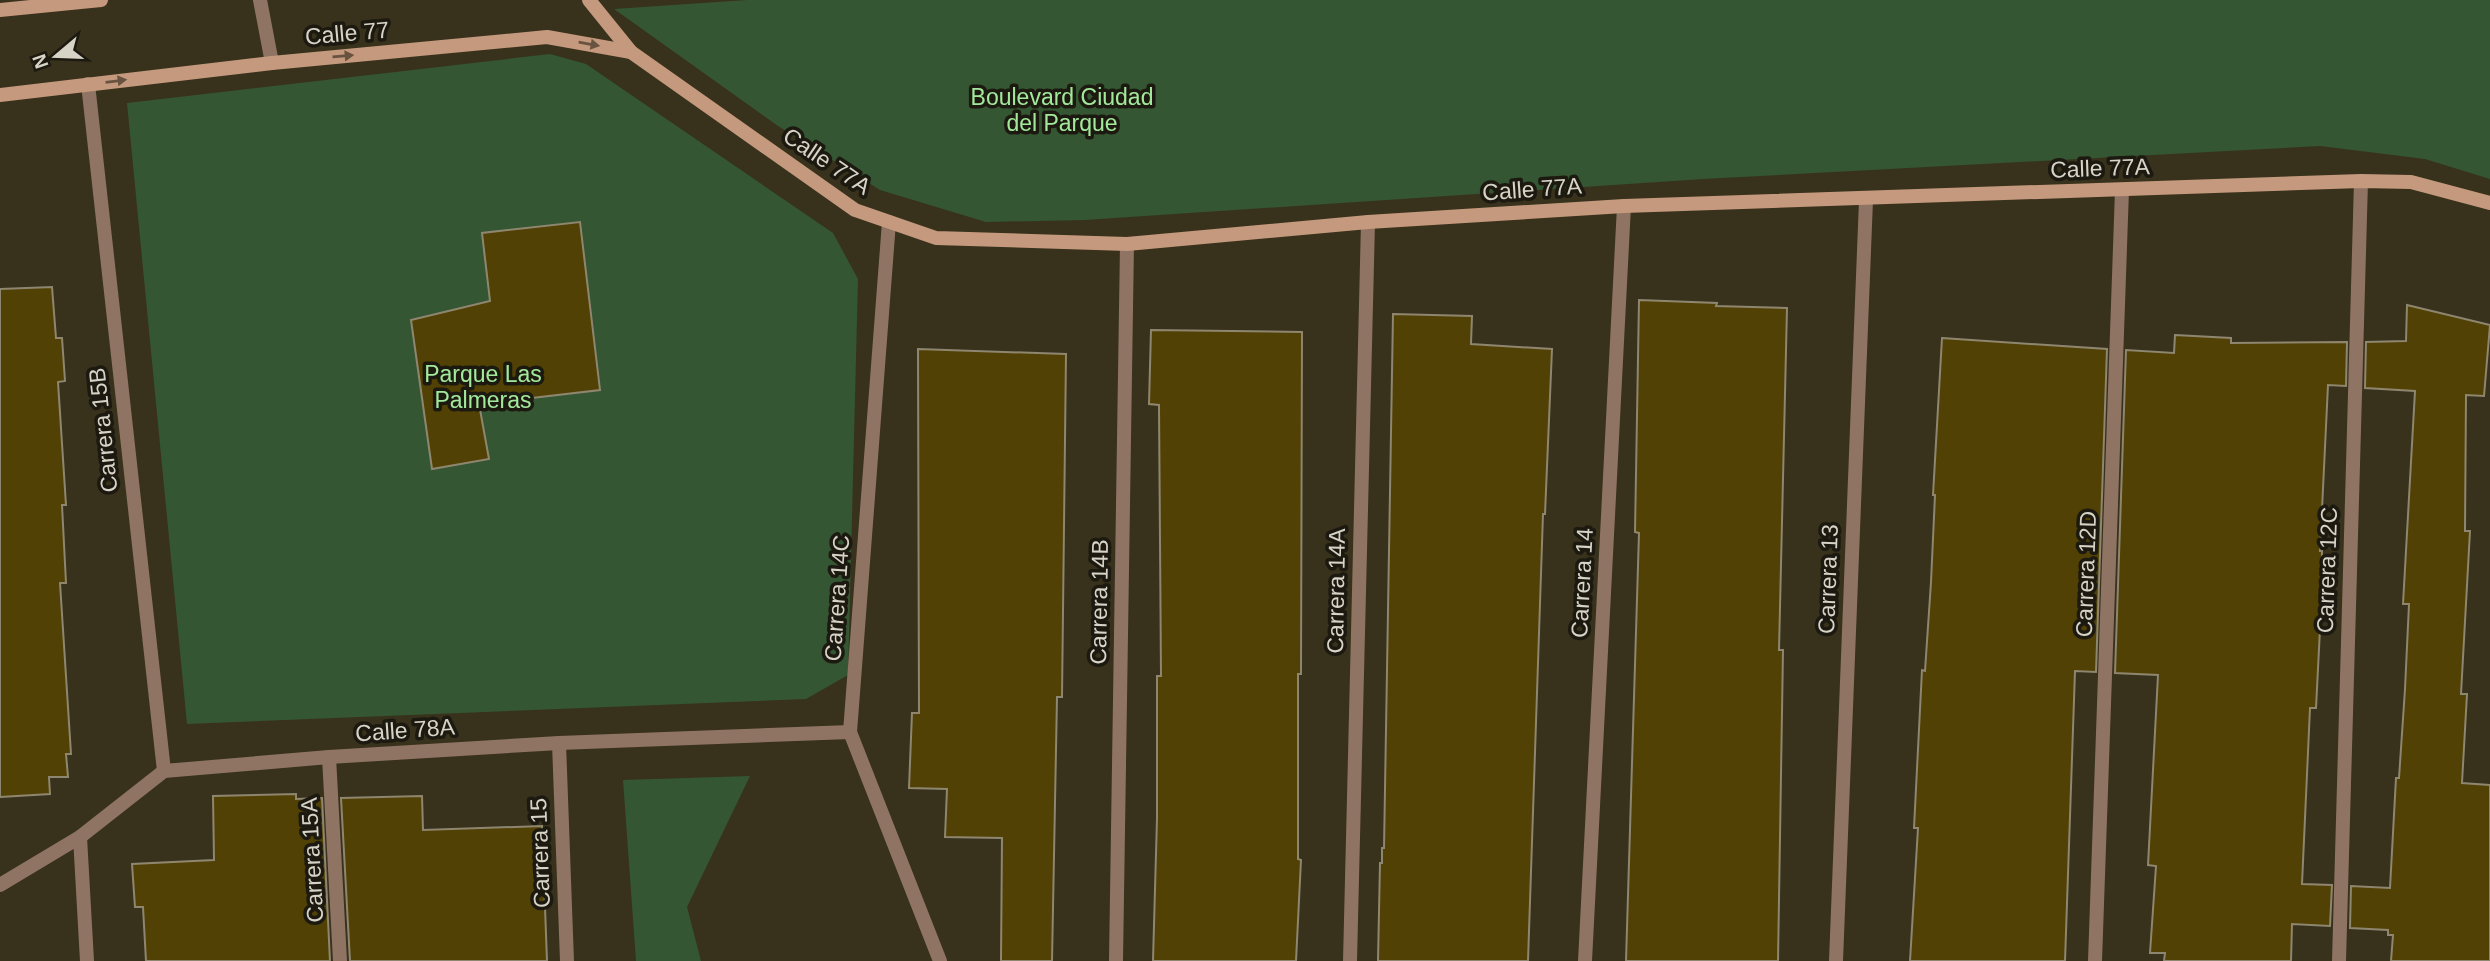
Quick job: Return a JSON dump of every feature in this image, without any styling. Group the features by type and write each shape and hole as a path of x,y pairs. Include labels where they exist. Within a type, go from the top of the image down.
{"street":[{"path":"0,10 101,0"},
{"path":"260,0 272,63"},
{"path":"589,0 631,52"},
{"name":"Calle 77","path":"0,95 272,63 547,37 631,52"},
{"name":"Calle 77A","path":"631,52 855,211 936,238 1127,244 1368,222 1625,206 1866,200 2361,181 2411,182 2490,203"},
{"name":"Carrera 15B","path":"88,84 164,771"},
{"name":"Carrera 12C","path":"2339,961 2361,181"},
{"name":"Carrera 12D","path":"2095,961 2122,190"},
{"name":"Carrera 13","path":"1836,961 1866,200"},
{"name":"Carrera 14","path":"1585,961 1625,206"},
{"name":"Carrera 14C","path":"889,222 850,732 940,961"},
{"name":"Carrera 14A","path":"1350,961 1368,222"},
{"name":"Carrera 14B","path":"1116,961 1127,244"},
{"name":"Calle 78A","path":"164,771 330,757 559,743 850,732"},
{"name":"Carrera 15","path":"559,743 567,961"},
{"name":"Carrera 15A","path":"330,757 340,961"},
{"path":"0,885 80,837 164,771"},
{"path":"80,837 87,961"}],"green space":[{"name":"Boulevard Ciudad del Parque","path":"747,0 2490,0 2490,179 2425,159 2320,146 1703,179 1085,220 986,222 880,190 778,126 614,9"},
{"name":"Parque Las Palmeras","path":"550,54 586,64 833,233 858,279 848,675 806,699 187,724 127,103"},
{"path":"750,776 687,907 701,961 636,961 623,780"}],"building":[{"path":"580,222 600,390 479,404 489,459 432,469 411,320 490,301 482,233"},
{"path":"52,287 56,338 62,338 65,381 58,382 66,505 62,505 66,583 60,583 71,754 66,754 68,777 49,777 50,794 0,797 0,289"},
{"path":"1639,300 1787,308 1779,650 1783,650 1778,961 1626,961 1639,533 1635,532"},
{"path":"2407,305 2490,325 2484,396 2466,395 2465,531 2470,531 2461,694 2467,694 2462,783 2490,785 2490,961 2391,961 2393,935 2388,935 2388,930 2350,928 2351,886 2390,888 2396,778 2399,778 2405,689 2409,604 2403,604 2415,391 2365,388 2366,342 2406,341"},
{"path":"1393,314 1472,316 1471,344 1552,349 1543,514 1528,961 1378,961 1380,863 1384,848"},
{"path":"1151,330 1302,332 1301,674 1298,674 1298,859 1301,860 1296,961 1153,961 1157,676 1161,676 1159,405 1149,404"},
{"path":"2175,335 2231,338 2231,343 2347,342 2346,386 2328,385 2316,708 2310,708 2302,884 2332,885 2330,926 2292,924 2291,961 2164,961 2165,953 2150,953 2156,866 2148,865 2158,675 2115,673 2126,350 2174,353"},
{"path":"1942,338 2107,349 2096,672 2075,671 2065,961 1910,961 1918,828 1914,828 1922,670 1925,671 1931,582"},
{"path":"918,349 1066,354 1062,697 1057,697 1052,961 1001,961 1002,838 945,837 947,789 909,788 912,713 919,713"},
{"path":"296,794 296,799 322,798 330,961 146,961 143,907 135,907 132,864 214,860 213,796"},
{"path":"422,796 423,830 542,826 547,961 350,961 341,798"}]}
